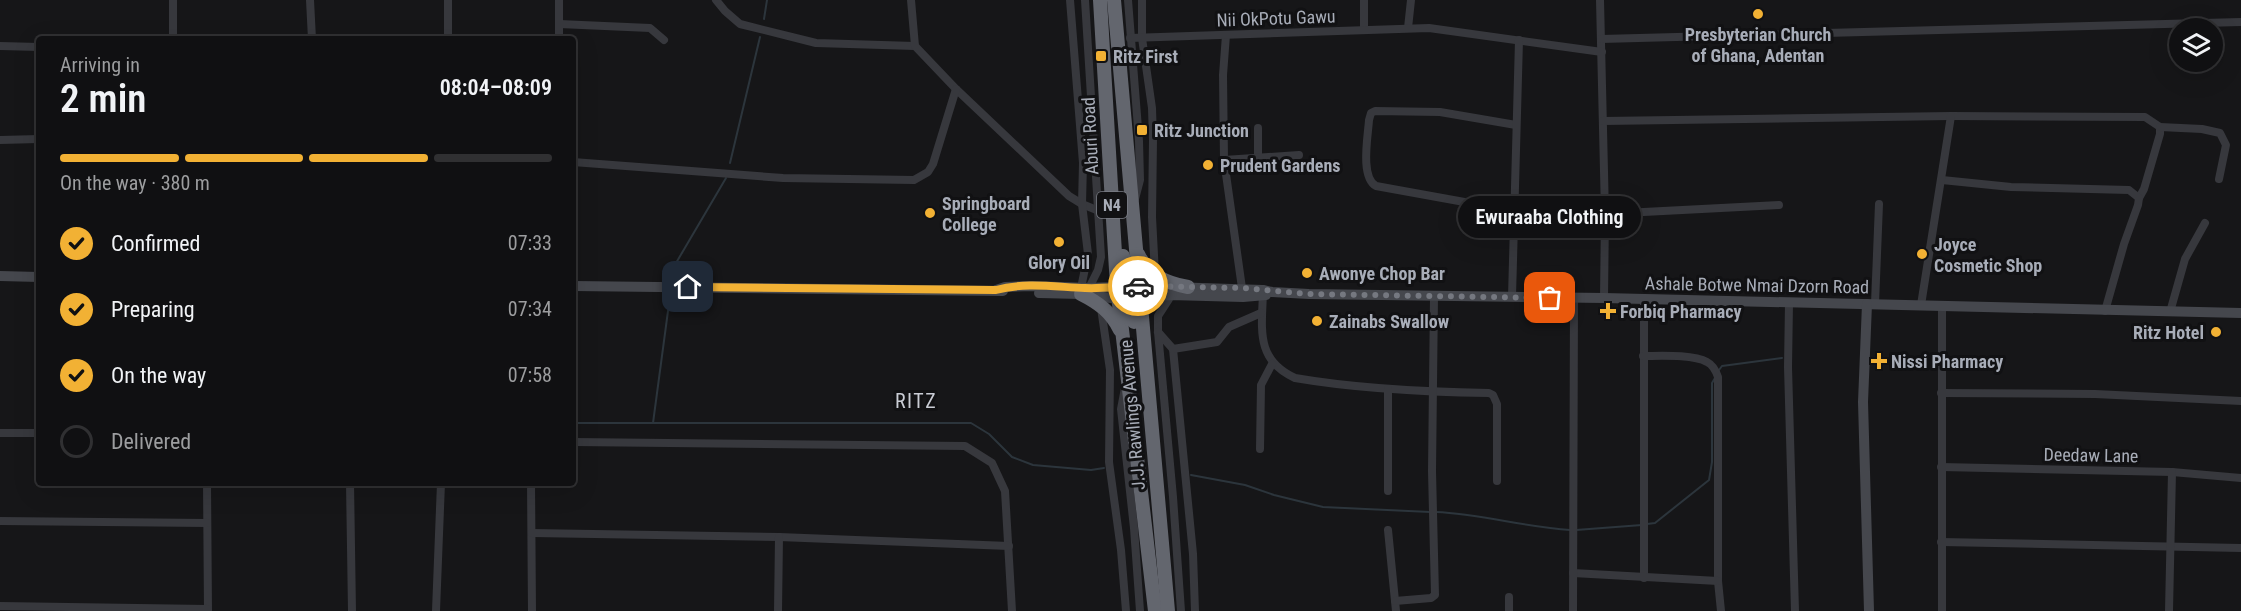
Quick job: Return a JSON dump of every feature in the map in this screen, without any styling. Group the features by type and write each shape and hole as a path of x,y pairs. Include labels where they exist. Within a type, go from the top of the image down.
{"highway":[{"name":"Aburi Road","path":"1100,0 1095,33 1114,241 1129,292 1123,335 1128,378"},
{"name":"J.J. Rawlings Avenue","path":"1114,0 1136,250 1129,292 1146,361 1170,559 1168,611"},
{"path":"1136,250 1142,263 1155,276 1170,284 1188,287"},
{"path":"1080,289 1113,317 1123,335"},
{"name":"J.J. Rawlings Avenue","path":"1128,378 1155,611"}],"main road":[{"path":"0,276 36,278"},
{"path":"576,286 996,290 1005,292 1080,289 1170,295 1266,293"},
{"path":"1129,292 1188,287 1242,288 1266,293"},
{"name":"Ashale Botwe Nmai Dzorn Road","path":"1266,293 1604,298 2241,313"},
{"path":"1869,611 1863,402 1871,304"}],"street":[{"path":"172,36 173,0"},
{"path":"310,0 312,36"},
{"path":"448,0 448,36"},
{"path":"559,36 560,0"},
{"path":"716,0 724,11 740,24 816,43 915,46"},
{"path":"911,0 915,46 956,89 1069,196 1099,211"},
{"path":"1070,0 1083,163 1082,204 1088,262 1080,289"},
{"path":"1080,289 1098,270 1101,257 1095,33 1086,0"},
{"path":"1128,0 1140,180 1133,207"},
{"path":"1142,0 1142,38 1152,108 1154,183 1152,217 1155,276"},
{"path":"1364,0 1364,30"},
{"path":"1408,28 1411,0"},
{"path":"1600,0 1605,214 1604,298"},
{"path":"1601,39 2241,22"},
{"path":"559,24 650,28 664,40"},
{"name":"Nii OkPotu Gawu","path":"1130,38 1408,28 1462,31 1602,52"},
{"path":"1226,35 1223,75 1224,160 1242,288"},
{"path":"1512,297 1519,40"},
{"path":"0,45 36,47"},
{"path":"576,162 783,178 914,180 928,172 933,164 956,89"},
{"path":"1514,210 1376,186 1369,180 1366,171 1369,120 1375,111 1440,112 1516,125"},
{"path":"1603,121 1951,116 2145,117 2160,127 2202,129 2220,133 2226,145 2219,179"},
{"path":"1921,305 1951,116"},
{"path":"2105,311 2139,198 2144,189 2160,127"},
{"path":"1258,128 1258,158"},
{"path":"0,140 36,139"},
{"path":"1224,160 1299,155"},
{"path":"1942,180 2011,187 2128,190 2139,198"},
{"path":"1871,304 1879,204"},
{"path":"1605,214 1779,205"},
{"path":"2170,312 2185,259 2205,223"},
{"path":"1266,293 1261,313 1262,333 1272,364 1281,372 1295,378 1388,389 1493,394 1497,404 1497,481"},
{"path":"1170,295 1158,316 1158,332 1170,559 1181,611"},
{"path":"1395,601 1431,598 1435,595 1432,471 1434,297"},
{"path":"1573,611 1574,298"},
{"path":"1644,300 1644,578"},
{"path":"1789,303 1788,367 1795,611"},
{"path":"1101,305 1110,370 1109,462 1121,550 1126,611"},
{"path":"1942,306 1942,611"},
{"path":"1173,349 1217,342 1229,327 1261,313"},
{"path":"1158,332 1173,349 1193,554 1195,611"},
{"path":"1643,356 1696,358 1707,362 1719,377 1718,581 1721,611"},
{"path":"1260,449 1262,385 1272,364"},
{"path":"1128,378 1121,409 1140,611"},
{"path":"1388,389 1388,491"},
{"path":"1941,393 2095,394 2241,401"},
{"path":"0,433 36,433"},
{"path":"576,442 965,446 992,463 1005,491 1012,611"},
{"name":"Deedaw Lane","path":"1941,466 2172,472 2241,478"},
{"path":"2169,611 2172,472"},
{"path":"0,606 207,610 207,486"},
{"path":"350,486 352,611"},
{"path":"436,611 441,486"},
{"path":"531,486 532,611"},
{"path":"0,521 207,523"},
{"path":"1388,530 1396,611"},
{"path":"532,533 779,537 1009,546"},
{"path":"778,611 779,537"},
{"path":"1941,542 2241,548"},
{"path":"1573,573 1718,581"},
{"path":"1509,597 1509,611"}],"waterway":[{"path":"764,19 767,0"},
{"path":"730,163 760,37"},
{"path":"673,279 676,263 726,178"},
{"path":"653,423 670,296"},
{"path":"1719,370 1722,366 1782,358"},
{"path":"1647,524 1655,523 1709,480 1712,462 1712,383 1715,378"},
{"path":"576,423 971,423 989,434 1012,457 1033,465 1091,470 1104,468"},
{"path":"1191,475 1245,485 1323,507 1430,512"},
{"path":"1436,512 1570,530"},
{"path":"1576,530 1642,525"}],"way so far":[{"path":"1138,286 1242,288 1309,294 1550,298"}],"place":[{"name":"Presbyterian Church of Ghana, Adentan","path":"1758,14"},
{"name":"Ritz First","path":"1101,56"},
{"name":"Ritz Junction","path":"1142,130"},
{"name":"Prudent Gardens","path":"1208,165"},
{"name":"Springboard College","path":"930,213"},
{"name":"Glory Oil","path":"1059,242"},
{"name":"Joyce Cosmetic Shop","path":"1922,254"},
{"name":"Awonye Chop Bar","path":"1307,273"},
{"name":"Ewuraaba Clothing","path":"1550,298"},
{"name":"Forbiq Pharmacy","path":"1608,311"},
{"name":"Zainabs Swallow","path":"1317,321"},
{"name":"Ritz Hotel","path":"2216,332"},
{"name":"Nissi Pharmacy","path":"1879,361"}],"district":[{"name":"RITZ","path":"916,401"}],"route":[{"path":"688,287 996,290 1005,287 1032,286 1089,288 1138,286"}]}
